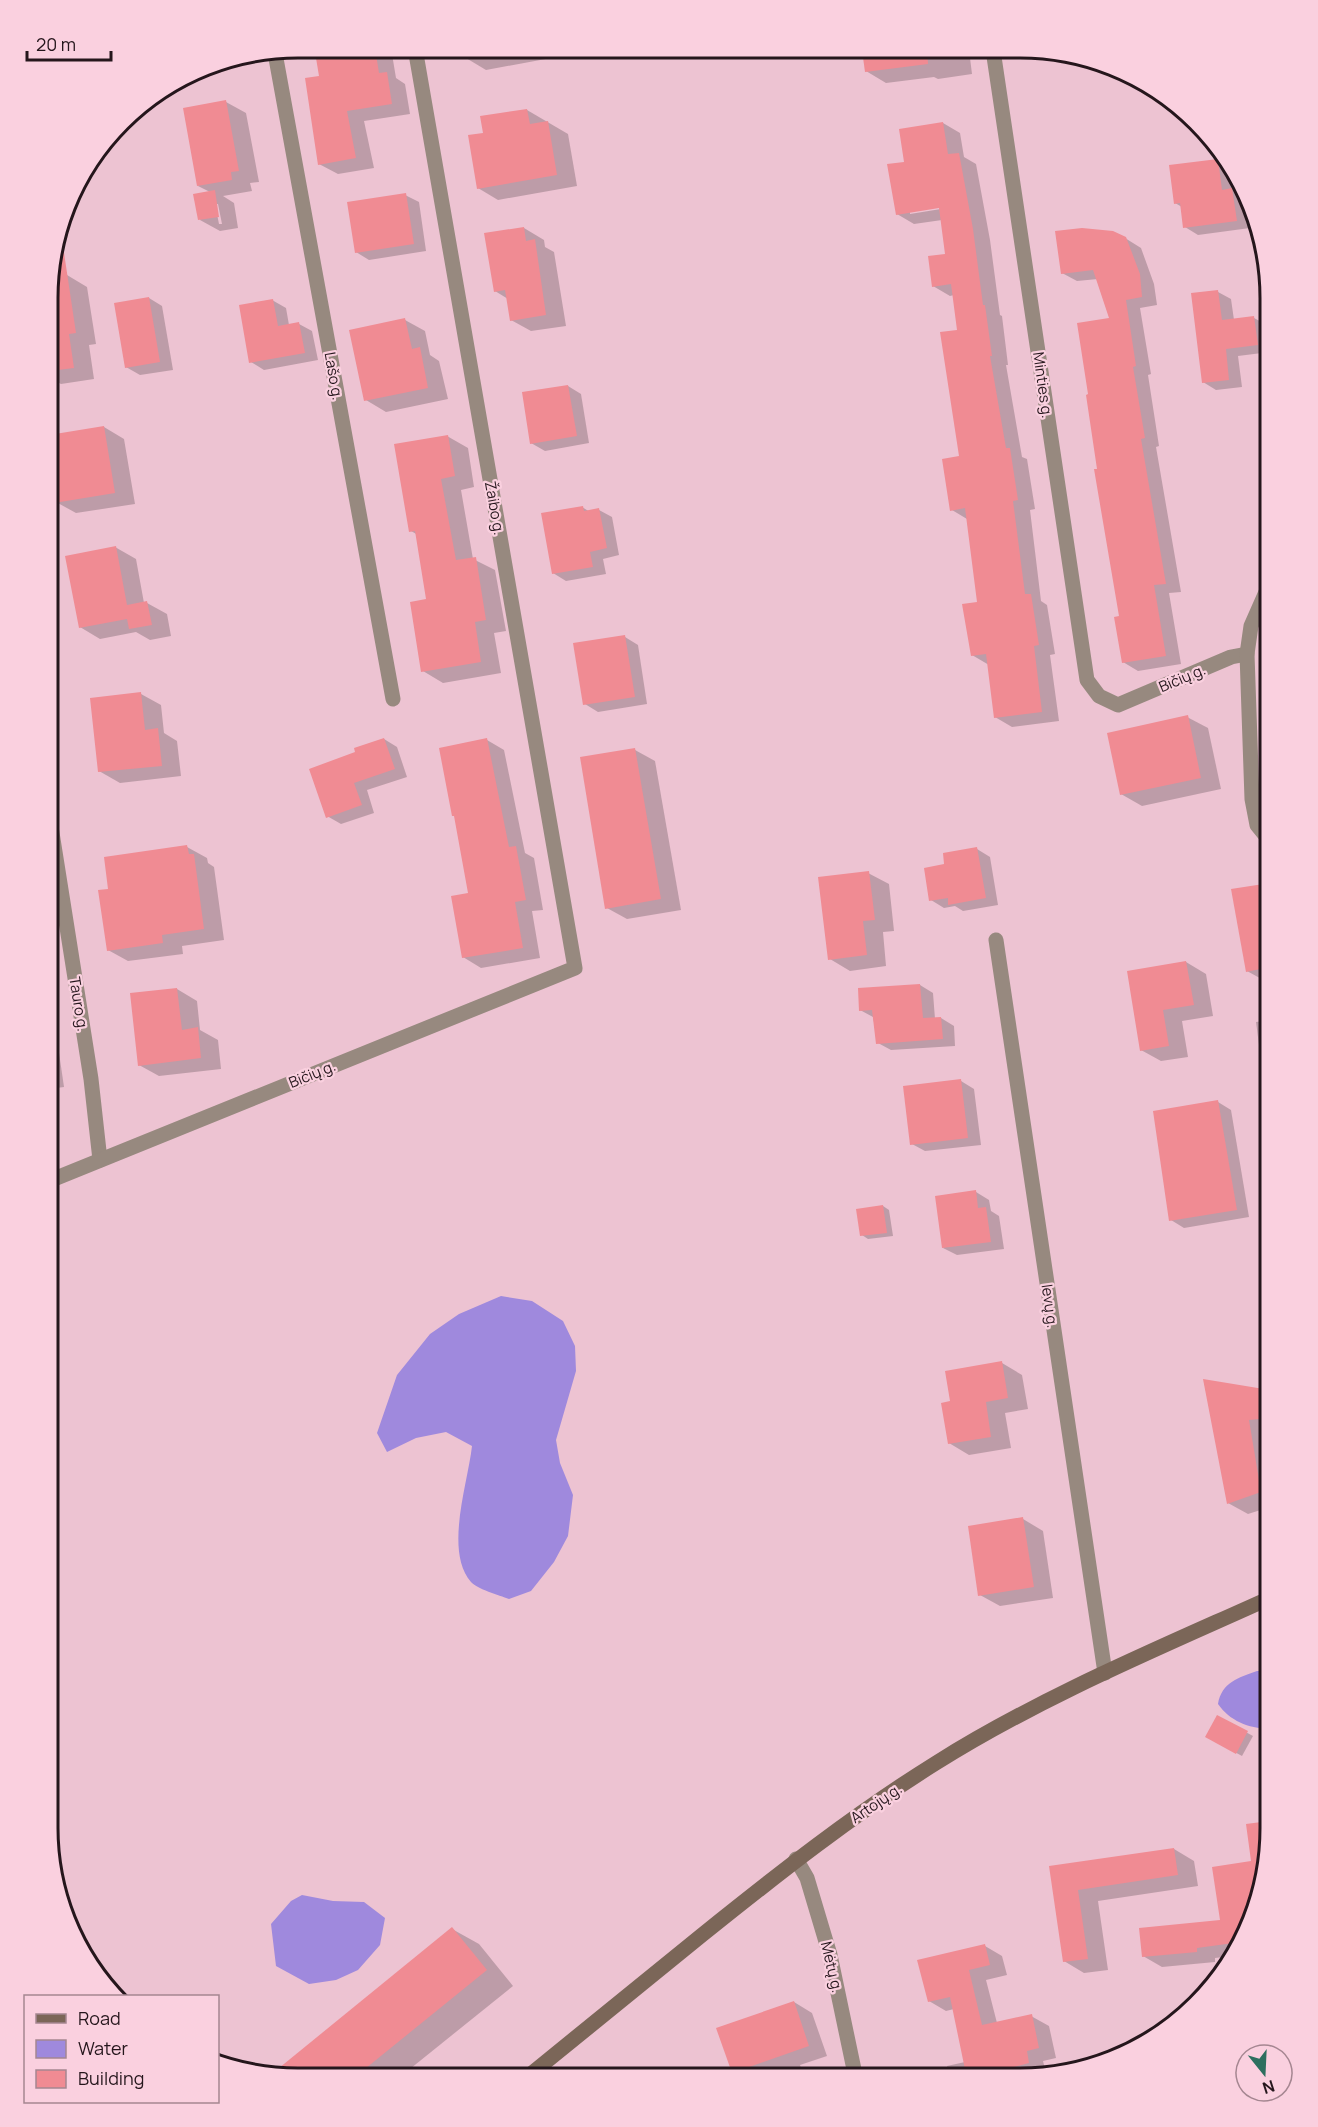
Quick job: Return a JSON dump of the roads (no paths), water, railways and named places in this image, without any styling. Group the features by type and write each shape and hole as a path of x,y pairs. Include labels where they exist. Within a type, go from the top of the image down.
{"main road":[{"name":"Artojų g.","path":"538,2068 796,1859 861,1812 937,1762 1004,1723 1105,1673 1260,1603"}],"street":[{"name":"Žaibo g.","path":"417,58 575,968"},
{"name":"Minties g.","path":"994,58 1087,680 1099,696 1118,705"},
{"name":"Lašo g.","path":"276,60 393,699"},
{"path":"1260,606 1251,626 1247,654 1252,799 1257,825 1260,829"},
{"name":"Bičių g.","path":"1118,705 1232,657 1247,654"},
{"name":"Tauro g.","path":"58,871 91,1079 100,1160"},
{"name":"Ievų g.","path":"996,940 1105,1673"},
{"name":"Bičių g.","path":"58,1177 575,968"},
{"name":"Mėtų g.","path":"796,1859 807,1878 830,1954 854,2068"}],"water":[{"path":"501,1296 532,1301 563,1321 575,1346 576,1371 556,1440 560,1463 573,1495 568,1536 554,1562 531,1591 509,1599 474,1585 463,1569 459,1553 460,1516 472,1446 446,1432 416,1438 387,1452 377,1433 397,1375 430,1334 459,1314"},
{"path":"1260,1671 1260,1728 1240,1723 1218,1704 1223,1691 1237,1679"},
{"path":"302,1895 333,1901 364,1902 385,1918 380,1945 358,1970 336,1980 309,1984 276,1966 271,1924 291,1901"}]}
